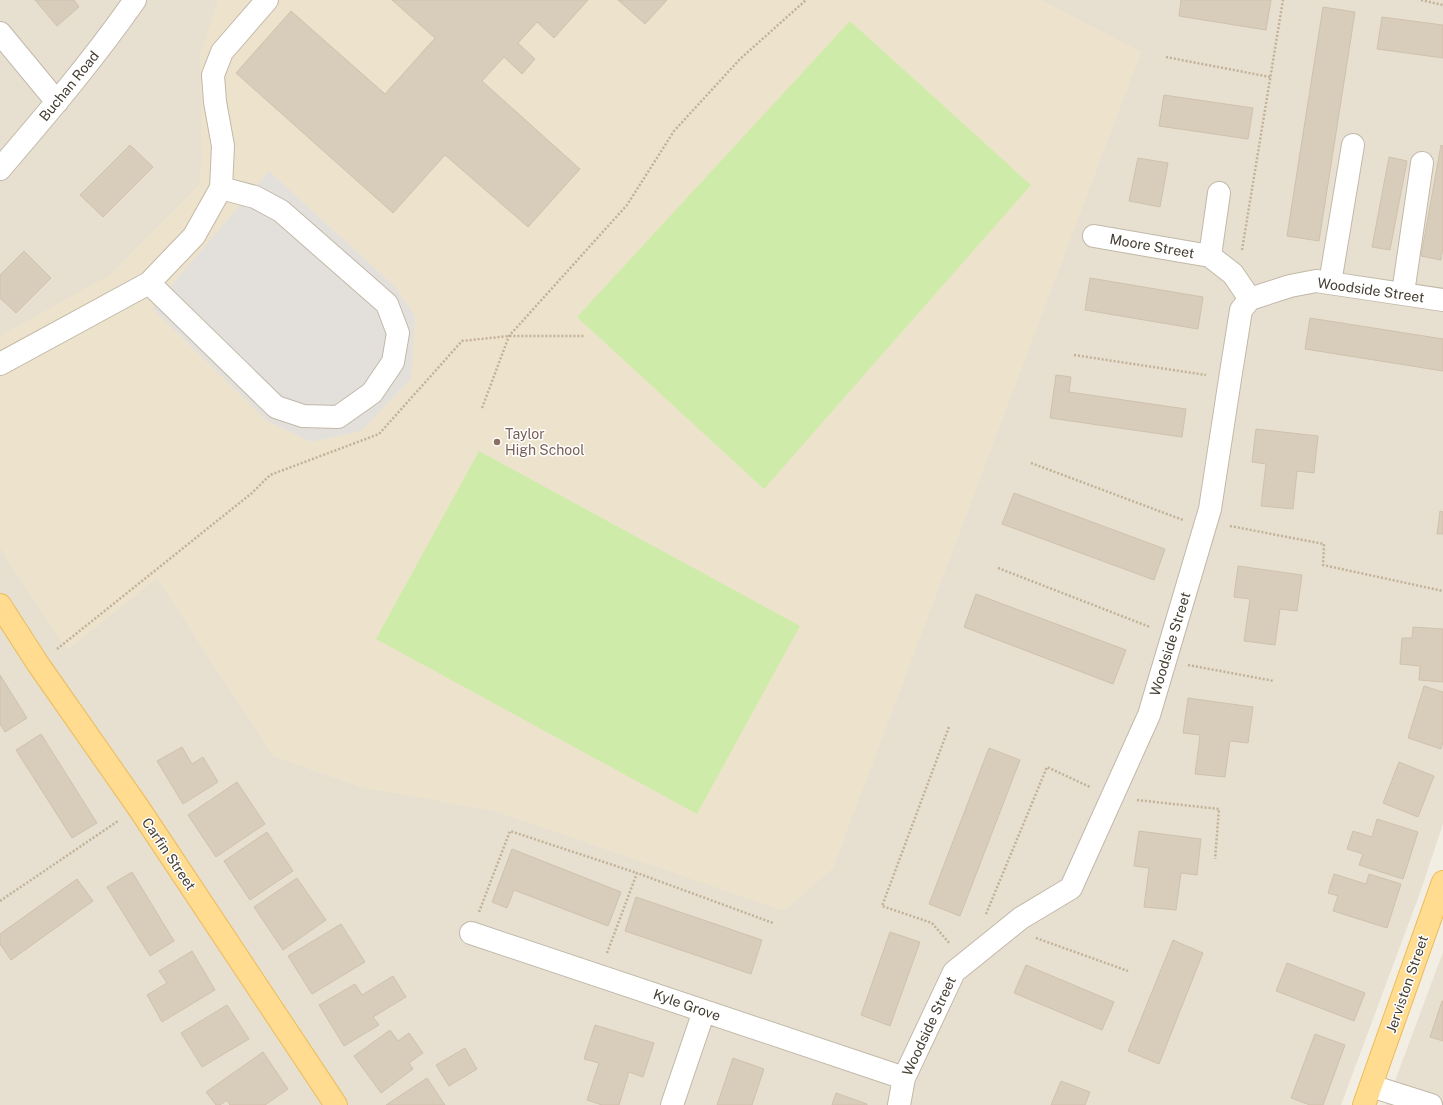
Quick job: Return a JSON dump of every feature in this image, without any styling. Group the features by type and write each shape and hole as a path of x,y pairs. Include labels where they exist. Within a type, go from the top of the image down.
{"main road":[{"name":"Carfin Street","path":"0,605 38,664 138,807 336,1105"},
{"name":"Jerviston Street","path":"1368,1096 1443,882"}],"street":[{"name":"Buchan Road","path":"0,169 57,102 135,0"},
{"path":"0,364 148,283 194,236 221,188 223,146 215,102 213,75 222,52 267,0"},
{"path":"0,34 57,102"},
{"path":"1330,282 1353,145"},
{"path":"1403,293 1422,163"},
{"path":"148,283 276,407 303,416 338,417 372,393 393,362 398,333 387,304 281,211 255,197 221,188"},
{"name":"Moore Street","path":"1210,256 1219,193"},
{"name":"Moore Street","path":"1094,236 1210,256 1233,274 1250,300"},
{"name":"Woodside Street","path":"899,1105 904,1078 954,972 1021,918 1071,888 1149,715 1210,509 1241,310 1250,300 1290,286 1316,281 1443,300"},
{"name":"Kyle Grove","path":"470,932 904,1078"},
{"path":"672,1105 704,1011"},
{"name":"Jerviston Street","path":"1368,1096 1431,1105"}],"path":[{"path":"482,408 509,336 627,205 674,131 740,59 806,0"},
{"path":"1233,274 1242,252 1282,0"},
{"path":"1421,0 1443,5"},
{"path":"1166,57 1270,77"},
{"path":"38,664 252,493 270,475 380,434 462,341 509,336 585,336"},
{"path":"1074,355 1230,379"},
{"path":"1032,463 1205,528 1227,525 1324,544 1323,565 1443,591"},
{"path":"998,568 1173,636"},
{"path":"1165,661 1274,681"},
{"path":"949,727 882,906 932,923 966,962"},
{"path":"0,901 138,807"},
{"path":"470,932 510,831 636,873 774,923"},
{"path":"598,976 636,873"},
{"path":"1008,929 1128,971"}],"shaded area":[{"path":"0,0 1443,0 1443,824 1420,893 1341,1105 0,1105"},
{"name":"Taylor High School","path":"218,0 1041,0 1141,52 833,868 784,911 495,811 360,787 273,756 157,578 67,650 0,548 0,336 110,275 199,185 202,161 200,55"},
{"path":"269,171 394,286 415,316 411,379 361,431 312,442 267,421 152,308"},
{"path":"1443,952 1443,1105 1386,1105"}],"green space":[{"path":"850,21 1031,185 764,489 577,317"},
{"path":"479,451 800,626 697,814 376,639"}],"building":[{"path":"35,0 74,0 79,7 57,26"},
{"path":"392,0 588,0 554,38 537,22 518,43 535,59 522,74 504,57 482,81 580,169 528,227 445,155 393,213 236,73 291,11 385,94 435,38"},
{"path":"618,0 667,0 645,24"},
{"path":"1181,0 1271,0 1266,30 1179,16"},
{"path":"1323,7 1355,12 1319,241 1287,236"},
{"path":"1382,17 1443,25 1443,58 1377,49"},
{"path":"1164,95 1253,108 1248,139 1159,126"},
{"path":"130,145 153,167 103,217 80,195"},
{"path":"1441,145 1443,146 1443,247 1441,260 1421,256"},
{"path":"1389,157 1407,161 1390,250 1372,247"},
{"path":"1138,158 1168,163 1160,207 1129,201"},
{"path":"24,251 51,278 16,313 0,298 0,275"},
{"path":"1090,278 1203,297 1198,329 1085,310"},
{"path":"1310,318 1443,339 1443,371 1305,349"},
{"path":"1056,375 1071,377 1069,392 1186,409 1182,437 1050,418"},
{"path":"1256,429 1318,436 1314,473 1297,471 1293,509 1261,506 1266,464 1252,462"},
{"path":"1014,493 1165,549 1154,580 1002,524"},
{"path":"1440,511 1443,512 1443,534 1437,534"},
{"path":"1238,566 1302,575 1297,611 1280,609 1275,645 1244,641 1250,599 1234,597"},
{"path":"976,594 1126,650 1113,684 964,627"},
{"path":"1413,627 1443,629 1443,682 1419,680 1420,666 1400,664 1402,638 1412,638"},
{"path":"0,675 27,718 5,732 0,724"},
{"path":"1424,686 1443,692 1443,742 1441,749 1408,738"},
{"path":"1188,698 1253,707 1248,743 1230,741 1225,777 1195,774 1200,735 1183,733"},
{"path":"41,734 97,823 72,838 16,750"},
{"path":"182,747 192,764 203,757 218,782 183,804 157,761"},
{"path":"989,748 1020,760 960,916 929,904"},
{"path":"1399,762 1434,776 1418,817 1383,803"},
{"path":"237,782 265,824 216,857 188,815"},
{"path":"1377,819 1418,832 1403,879 1359,865 1363,854 1347,849 1353,831 1372,837"},
{"path":"1139,831 1201,839 1197,875 1181,873 1176,910 1144,907 1149,868 1134,866"},
{"path":"267,832 293,871 250,900 224,861"},
{"path":"512,849 621,892 608,926 514,890 507,908 492,902"},
{"path":"132,872 174,941 150,956 107,887"},
{"path":"1334,874 1366,884 1369,874 1401,884 1387,928 1333,911 1338,896 1328,893"},
{"path":"297,878 326,920 283,950 254,907"},
{"path":"77,879 93,901 11,960 0,944 0,934"},
{"path":"636,897 762,940 751,974 625,931"},
{"path":"341,924 365,962 312,994 288,956"},
{"path":"890,932 920,942 890,1026 861,1015"},
{"path":"1173,940 1203,953 1159,1064 1128,1051"},
{"path":"192,951 215,990 162,1022 147,995 167,983 159,971"},
{"path":"1287,963 1365,993 1354,1021 1276,991"},
{"path":"1026,965 1114,1002 1102,1030 1014,993"},
{"path":"393,976 406,997 373,1017 379,1025 344,1046 319,1005 355,984 362,995"},
{"path":"1443,1001 1443,1041 1430,1037"},
{"path":"227,1005 249,1039 202,1067 181,1033"},
{"path":"595,1025 654,1043 643,1077 629,1072 619,1105 602,1105 587,1100 599,1063 584,1059"},
{"path":"390,1030 398,1041 409,1033 423,1053 409,1063 413,1069 381,1093 354,1056"},
{"path":"1315,1034 1345,1045 1323,1105 1310,1105 1291,1098"},
{"path":"465,1048 477,1069 449,1086 436,1065"},
{"path":"263,1052 288,1089 265,1105 230,1105 227,1100 220,1105 216,1105 206,1092"},
{"path":"733,1058 764,1069 752,1105 717,1105"},
{"path":"427,1078 445,1105 386,1105"},
{"path":"1061,1081 1090,1092 1085,1105 1051,1105"},
{"path":"836,1093 867,1104 867,1105 832,1105"}],"place":[{"name":"Taylor High School","path":"497,442"}]}
